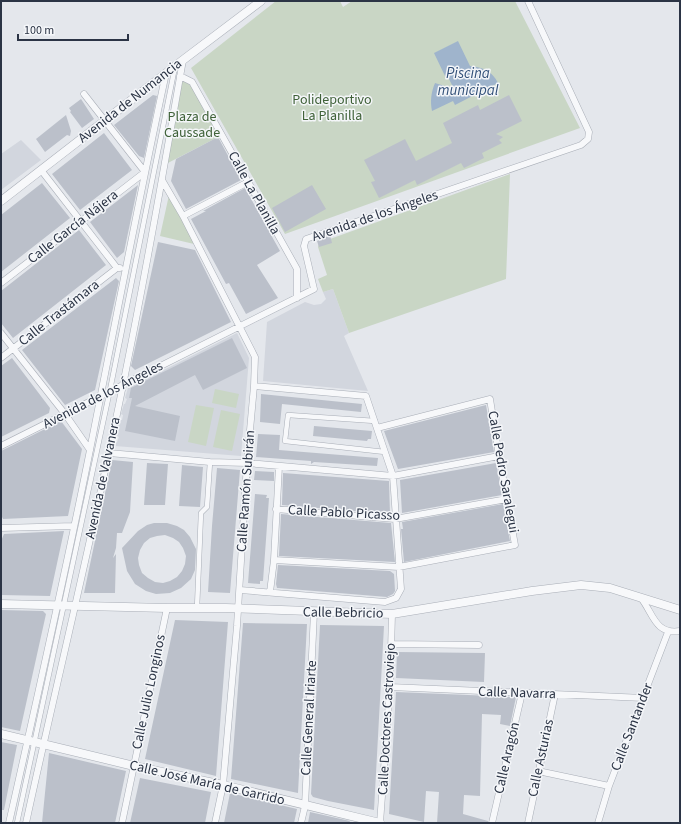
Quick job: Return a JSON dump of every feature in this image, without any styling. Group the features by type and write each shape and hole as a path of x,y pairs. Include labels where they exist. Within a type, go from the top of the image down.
{"street":[{"name":"Avenida de Numancia","path":"1,201 261,1"},
{"name":"Avenida de los Ángeles","path":"1,446 314,289 304,246 306,239 582,145 588,138 589,132 528,1"},
{"name":"Avenida de Valvanera","path":"26,823 124,383 183,60"},
{"name":"Avenida de Valvanera","path":"9,823 31,741 110,390 175,66"},
{"name":"Avenida de Valvanera","path":"61,606 74,526 166,73"},
{"name":"Calle La Planilla","path":"180,76 192,82 297,269 297,298"},
{"path":"84,94 145,172"},
{"path":"41,170 117,268 126,269"},
{"name":"Calle García Nájera","path":"1,283 145,172"},
{"name":"Calle Ramón Subirán","path":"162,180 183,216 255,357 240,590 224,785 215,823"},
{"path":"183,216 248,182"},
{"name":"Calle Trastámara","path":"1,358 117,268"},
{"path":"1,333 65,414 90,450"},
{"path":"240,590 385,602 396,598 400,590 393,476 366,396 254,386"},
{"name":"Calle Pedro Saralegui","path":"376,425 490,399 498,456 515,545 399,567"},
{"path":"376,425 288,415 286,441 385,452"},
{"path":"109,453 393,476 498,456"},
{"path":"197,608 201,513 207,507 210,462"},
{"path":"270,592 274,560 279,466"},
{"name":"Calle Pablo Picasso","path":"276,509 395,519 507,499"},
{"path":"1,528 74,526"},
{"path":"274,560 399,567"},
{"name":"Calle Bebricio","path":"1,604 392,614 532,591 581,585 610,588 680,610"},
{"path":"641,598 649,607 652,618 659,626 668,632 680,631"},
{"name":"Calle Julio Longinos","path":"122,823 167,608"},
{"name":"Calle General Iriarte","path":"301,823 305,806 314,612"},
{"name":"Calle Doctores Castroviejo","path":"380,823 390,687 392,614"},
{"name":"Calle Santander","path":"598,823 609,786 644,698 668,632"},
{"path":"391,644 479,645"},
{"name":"Calle Navarra","path":"390,687 644,698"},
{"name":"Calle Aragón","path":"492,823 522,693"},
{"name":"Calle Asturias","path":"528,823 555,694"},
{"name":"Calle José María de Garrido","path":"1,734 134,766 224,785 305,806 380,823"},
{"name":"Avenida de Valvanera","path":"17,823 31,741"},
{"path":"538,771 609,786"}],"shaded area":[{"path":"21,140 41,160 1,190 1,154"},
{"path":"333,289 349,333 344,336 368,391 263,381 267,322 305,302 314,305 321,304 326,299 323,292"},
{"path":"237,333 249,358 241,456 115,446 119,437 117,436 120,420 122,420 123,415 121,414 127,399 125,398 128,388"}],"green space":[{"name":"Polideportivo La Planilla","path":"276,1 340,1 343,7 352,1 515,1 580,128 285,234 191,68"},
{"name":"Plaza de Caussade","path":"180,76 192,82 222,135 164,165"},
{"path":"510,174 506,279 349,333 333,289 323,292 318,279 327,275 318,247 319,243"},
{"path":"169,195 194,244 160,236"},
{"path":"215,389 239,394 236,408 212,403"},
{"path":"196,405 214,408 206,446 188,442"},
{"path":"221,410 240,414 232,451 213,447"}],"water":[{"name":"Piscina municipal","path":"458,41 470,66 487,70 493,75 498,83 455,105 453,101 432,111 431,97 435,83 454,89 447,75 445,76 434,53"}],"building":[{"path":"153,95 157,96 144,158 139,156 114,125"},
{"path":"509,95 522,121 496,134 503,137 499,140 502,143 482,153 484,158 464,168 461,163 417,185 415,180 379,198 371,182 375,181 364,160 405,139 416,161 452,143 443,123 478,105 480,110"},
{"path":"81,99 94,119 82,128 70,112 71,111 69,108"},
{"path":"66,115 71,131 70,136 67,135 45,152 36,139"},
{"path":"104,133 132,170 80,210 52,174"},
{"path":"218,137 241,180 186,209 171,181 176,159"},
{"path":"42,183 70,218 1,272 1,215"},
{"path":"138,185 124,252 117,258 90,222"},
{"path":"312,185 326,209 285,232 272,208"},
{"path":"245,188 280,251 257,265 278,298 246,314 229,283 226,284 191,219"},
{"path":"79,230 106,265 13,338 1,323 1,291"},
{"path":"330,235 332,243 319,247 317,241"},
{"path":"158,242 195,250 231,322 135,370 131,366"},
{"path":"116,278 119,281 95,390 65,405 22,350"},
{"path":"232,338 247,368 203,390 195,375 135,406 180,416 175,441 125,431 132,398 129,398 131,388"},
{"path":"12,358 50,408 49,413 1,437 1,366"},
{"path":"261,394 362,404 361,412 282,404 280,424 260,422"},
{"path":"486,405 494,452 398,469 384,431"},
{"path":"61,421 82,449 68,516 3,519 1,515 1,451"},
{"path":"314,426 372,431 371,439 368,439 367,441 313,436"},
{"path":"258,434 280,435 279,450 378,458 377,466 314,462 311,464 311,461 256,457"},
{"path":"112,460 133,462 130,512 122,533 117,533 116,548 113,558 116,554 115,593 84,593"},
{"path":"147,463 168,464 165,505 144,505"},
{"path":"496,463 502,495 402,513 400,480"},
{"path":"182,465 203,467 200,507 179,506"},
{"path":"217,468 240,470 230,593 208,592"},
{"path":"255,471 274,472 274,481 254,480"},
{"path":"283,473 389,481 390,514 282,505"},
{"path":"255,494 267,495 266,498 269,498 263,581 260,581 260,584 248,583"},
{"path":"503,504 510,541 404,562 401,529 403,529 402,522"},
{"path":"281,514 391,523 395,562 279,556"},
{"path":"154,523 167,523 177,526 184,530 190,537 196,549 195,570 191,579 181,588 170,593 156,594 146,591 135,584 127,571 122,548 138,531 147,525","holes":["165,535 179,542 183,548 186,556 185,564 177,577 163,583 155,582 142,573 138,558 140,550 144,543 150,538"]},
{"path":"64,531 50,596 1,595 1,541 4,534"},
{"path":"278,565 390,571 394,574 395,591 387,597 277,588"},
{"path":"1,610 43,611 46,614 20,731 1,727"},
{"path":"175,620 228,622 216,776 145,759"},
{"path":"243,623 307,624 298,793 231,779"},
{"path":"320,625 384,626 374,810 328,801 313,797 311,794"},
{"path":"397,652 485,653 484,682 396,678"},
{"path":"396,692 516,697 510,726 500,724 501,715 482,714 480,796 464,795 463,814 488,821 488,823 437,823 439,792 426,791 424,822 389,814"},
{"path":"1,742 17,745 4,810 1,810"},
{"path":"49,753 126,771 115,823 42,823"},
{"path":"140,778 211,792 205,823 130,823"},
{"path":"230,793 297,809 294,823 224,823"},
{"path":"310,812 350,821 349,823 308,823"}]}
